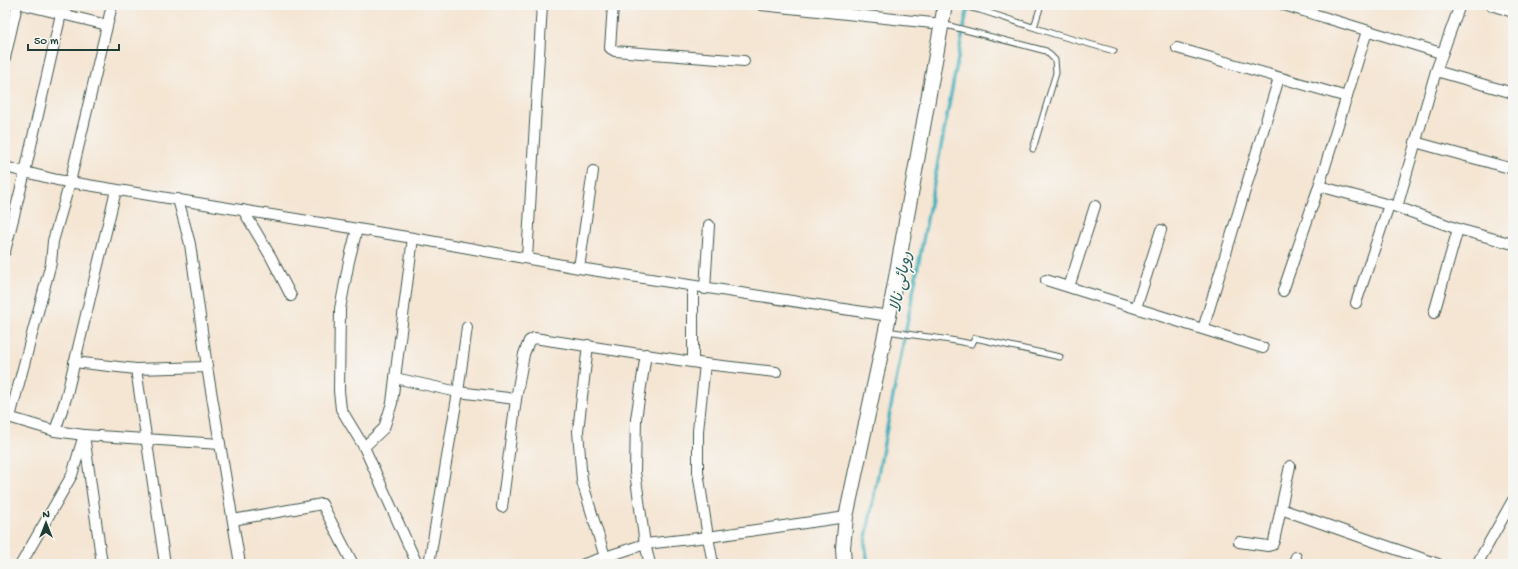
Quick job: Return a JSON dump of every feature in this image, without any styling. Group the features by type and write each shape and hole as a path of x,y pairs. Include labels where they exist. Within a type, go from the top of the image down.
{"street":[{"path":"5,58 17,5"},
{"path":"25,5 62,9 107,25"},
{"path":"112,5 70,182 54,241 51,263 7,416 55,431 84,435 220,444"},
{"path":"527,258 542,5"},
{"path":"613,5 610,48 615,51 744,61"},
{"path":"761,5 942,24"},
{"path":"844,564 843,548 846,517 891,331 889,316 945,5"},
{"path":"1284,5 1441,53"},
{"path":"1356,303 1393,206 1415,142 1441,53 1460,5"},
{"path":"1491,5 1513,12"},
{"path":"5,251 25,172 62,9"},
{"path":"1283,291 1319,186 1367,31"},
{"path":"1177,48 1347,97"},
{"path":"1436,71 1513,93"},
{"path":"1203,329 1279,78"},
{"path":"1415,142 1513,169"},
{"path":"5,168 70,182 413,238 579,268 693,287 889,316"},
{"path":"579,268 593,171"},
{"path":"1319,186 1393,206 1458,229 1513,244"},
{"path":"55,431 66,398 116,190"},
{"path":"178,200 190,244 207,367 240,564"},
{"path":"1070,287 1095,206"},
{"path":"243,210 271,257 290,296"},
{"path":"705,288 708,225"},
{"path":"357,229 340,309 339,391 341,409 364,447 417,564"},
{"path":"1434,313 1458,229"},
{"path":"1136,308 1161,230"},
{"path":"364,447 384,428 392,404 413,238"},
{"path":"1046,280 1263,348"},
{"path":"693,287 693,361"},
{"path":"428,564 458,392 467,327"},
{"path":"502,508 516,399 524,354 529,341 534,338 705,364 776,372"},
{"path":"588,345 578,431 582,481 605,557"},
{"path":"646,354 636,419 635,472 645,544 650,564"},
{"path":"74,362 136,369 207,367"},
{"path":"705,364 698,431 698,472 713,564"},
{"path":"136,369 165,564"},
{"path":"395,378 458,392 516,399"},
{"path":"22,564 72,476 84,435"},
{"path":"84,435 102,564"},
{"path":"1239,542 1268,546 1272,545 1274,542 1290,466"},
{"path":"1477,564 1513,500"},
{"path":"233,520 322,504 353,564"},
{"path":"1281,510 1438,564"},
{"path":"584,564 645,544 708,537 846,517"}],"lane":[{"path":"959,5 1114,51"},
{"path":"1034,27 1041,5"},
{"path":"942,24 1046,51 1055,60 1056,73 1033,149"},
{"path":"891,331 918,336 950,339 972,344 975,338 1060,357"}],"waterway":[{"name":"روہائی نالا","path":"868,564 865,543 968,6"}]}
